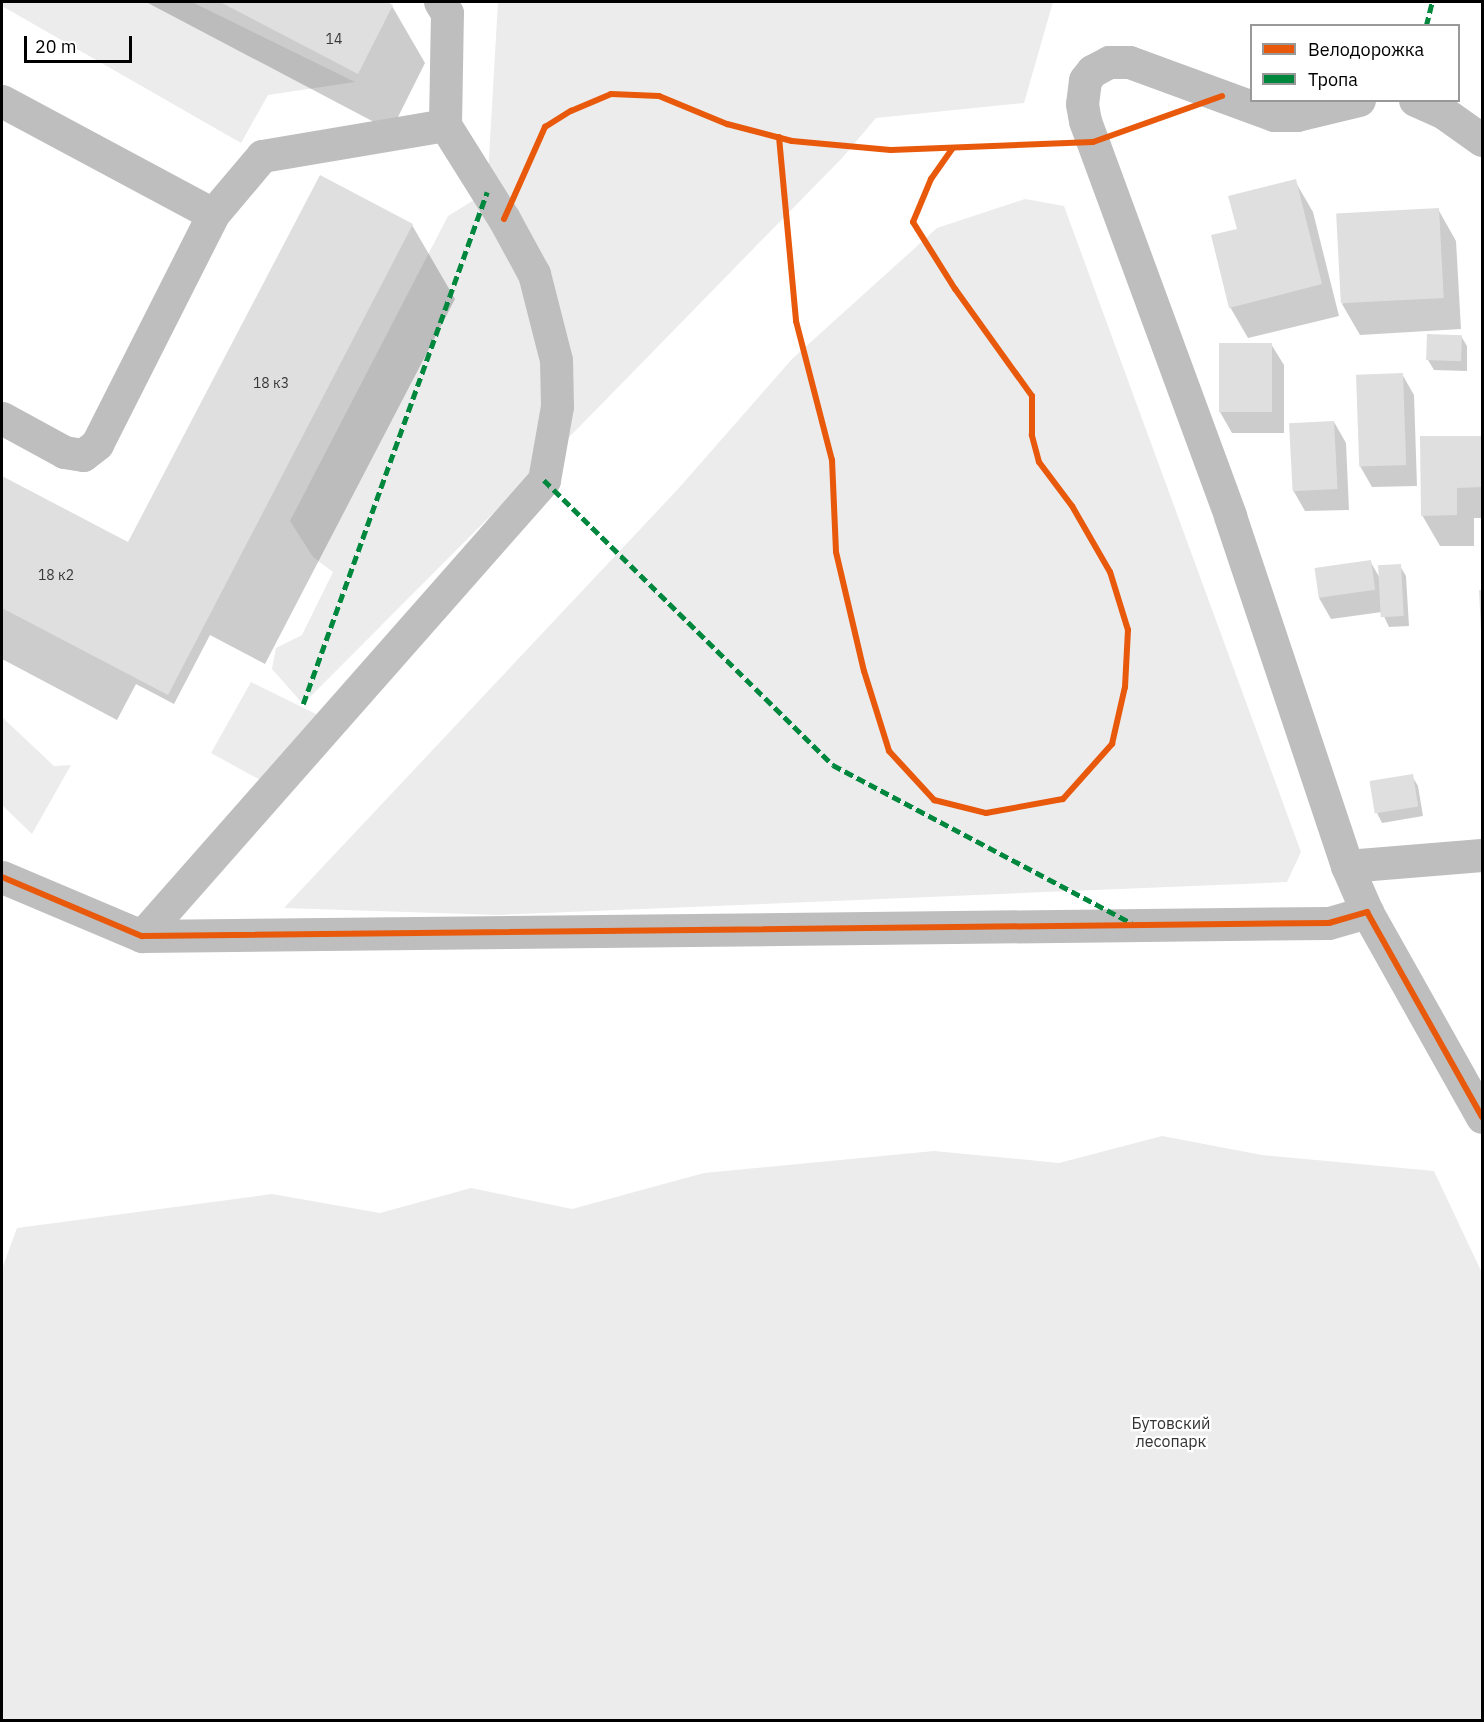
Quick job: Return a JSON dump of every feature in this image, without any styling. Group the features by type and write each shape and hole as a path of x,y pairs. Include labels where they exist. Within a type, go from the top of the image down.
{"street":[{"path":"142,936 544,480 557,406 556,360 534,274 504,219 445,125 447,14 440,2"},
{"path":"1351,102 1297,116 1274,115 1129,62 1109,62 1092,71 1085,80 1082,104 1085,121 1230,516 1347,866 1367,912 1481,1110"},
{"path":"2,101 213,214"},
{"path":"1419,102 1444,113 1482,141"},
{"path":"2,418 64,452 83,454 98,444 213,214 262,156 445,125"},
{"path":"1347,866 1482,855"},
{"path":"2,877 142,936 1329,923 1367,912"}],"green space":[{"path":"2,2 192,2 355,82 268,95 241,143 2,6"},
{"path":"498,2 1053,2 1024,103 876,118 842,158 589,417 303,704 272,669 276,648 302,635 333,572 313,557 290,521 448,216 487,192"},
{"path":"1025,199 1064,206 1301,852 1287,882 499,915 284,908 678,489 792,359 937,228"},
{"path":"251,682 318,715 262,781 211,753"},
{"path":"2,717 54,766 71,765 32,834 2,805"},
{"name":"Бутовский лесопарк","path":"1162,1136 1262,1155 1434,1171 1482,1273 1482,1720 2,1720 2,1269 17,1228 272,1194 380,1213 471,1188 572,1209 704,1173 934,1151 1059,1163"}],"building":[{"path":"220,2 387,2 393,5 358,74"},
{"path":"320,175 413,224 168,695 2,608 2,476 128,542"},
{"path":"1296,179 1322,284 1229,308 1211,235 1237,229 1228,196"},
{"path":"1439,208 1444,298 1341,303 1336,213"},
{"path":"1427,334 1462,335 1461,361 1426,360"},
{"path":"1219,343 1272,343 1272,412 1219,412"},
{"path":"1403,373 1406,465 1359,467 1356,375"},
{"path":"1334,421 1338,489 1293,491 1289,423"},
{"path":"1420,436 1482,436 1482,487 1457,488 1457,515 1421,516"},
{"path":"1371,560 1375,590 1319,598 1315,568"},
{"path":"1401,564 1404,616 1381,617 1378,565"},
{"path":"1479,590 1482,590 1482,631 1481,631"},
{"path":"1413,774 1418,807 1375,813 1370,781"}],"marked path":[{"path":"1426,24 1432,2"},
{"path":"303,704 487,192"},
{"path":"544,480 833,765 1132,923"}],"cycle path":[{"path":"504,219 545,127 571,111 611,94 659,96 727,124 792,141 891,150 1093,142 1222,96"},
{"path":"779,137 796,321 832,460 836,552 864,671 889,751 934,800 986,813 1063,799 1112,744 1125,687 1128,630 1110,572 1072,506 1039,462 1032,435 1032,396 955,289 913,222 931,179 952,149"},
{"path":"2,877 142,936 1329,923 1367,912 1482,1117"}]}
